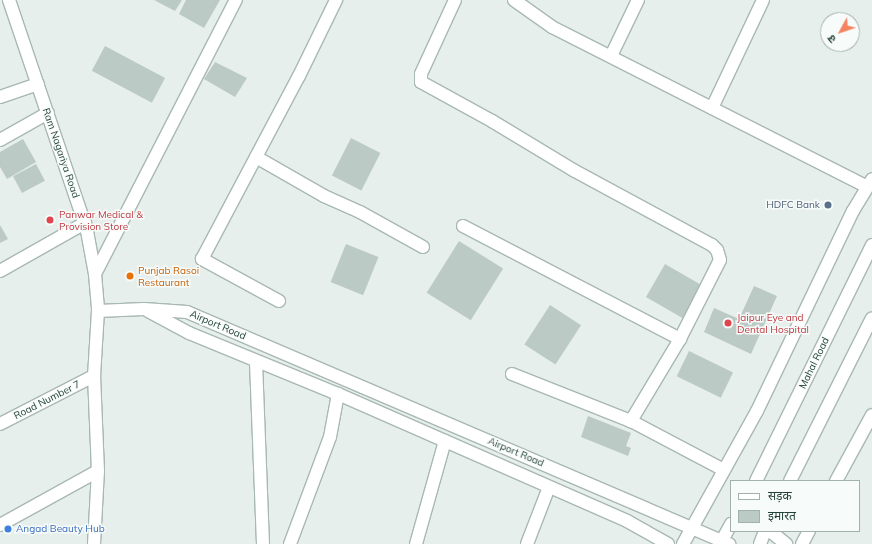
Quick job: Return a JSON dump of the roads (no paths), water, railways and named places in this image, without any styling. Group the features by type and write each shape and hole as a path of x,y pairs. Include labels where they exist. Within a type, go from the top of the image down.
{"street":[{"name":"Ram Nagariya Road","path":"9,0 85,223 95,274 98,311 94,376 98,471 94,544"},
{"path":"95,274 236,0"},
{"path":"279,301 202,259 300,76 336,0"},
{"path":"455,0 421,74 421,82 492,121 576,171 712,245 718,250 720,260 680,339 631,421"},
{"path":"514,0 552,27 712,108 870,183 853,211 757,411 683,544"},
{"path":"611,56 638,0"},
{"path":"712,108 764,0"},
{"path":"0,97 38,84"},
{"path":"0,140 48,113"},
{"path":"256,157 318,193 360,212 423,247"},
{"path":"0,271 85,223"},
{"path":"463,226 680,339"},
{"name":"Mahal Road","path":"756,480 872,245"},
{"path":"98,311 144,309"},
{"name":"Airport Road","path":"144,309 189,333 256,362 338,394 627,521 668,544"},
{"name":"Airport Road","path":"144,309 187,312 724,543"},
{"path":"791,480 872,318"},
{"path":"256,362 263,544"},
{"path":"512,374 631,421 724,470"},
{"name":"Road Number 7","path":"0,424 94,376"},
{"path":"290,544 330,437 338,394"},
{"path":"837,480 872,416"},
{"path":"416,544 445,442"},
{"path":"0,524 98,471"},
{"path":"527,544 549,487"},
{"path":"724,543 730,527"},
{"path":"760,544 765,532"},
{"path":"771,532 786,544"},
{"path":"802,544 808,532"}],"place":[{"name":"HDFC Bank","path":"828,205"},
{"name":"Panwar Medical & Provision Store","path":"50,220"},
{"name":"Punjab Rasoi Restaurant","path":"130,276"},
{"name":"Jaipur Eye and Dental Hospital","path":"728,323"},
{"name":"Angad Beauty Hub","path":"8,529"}]}
